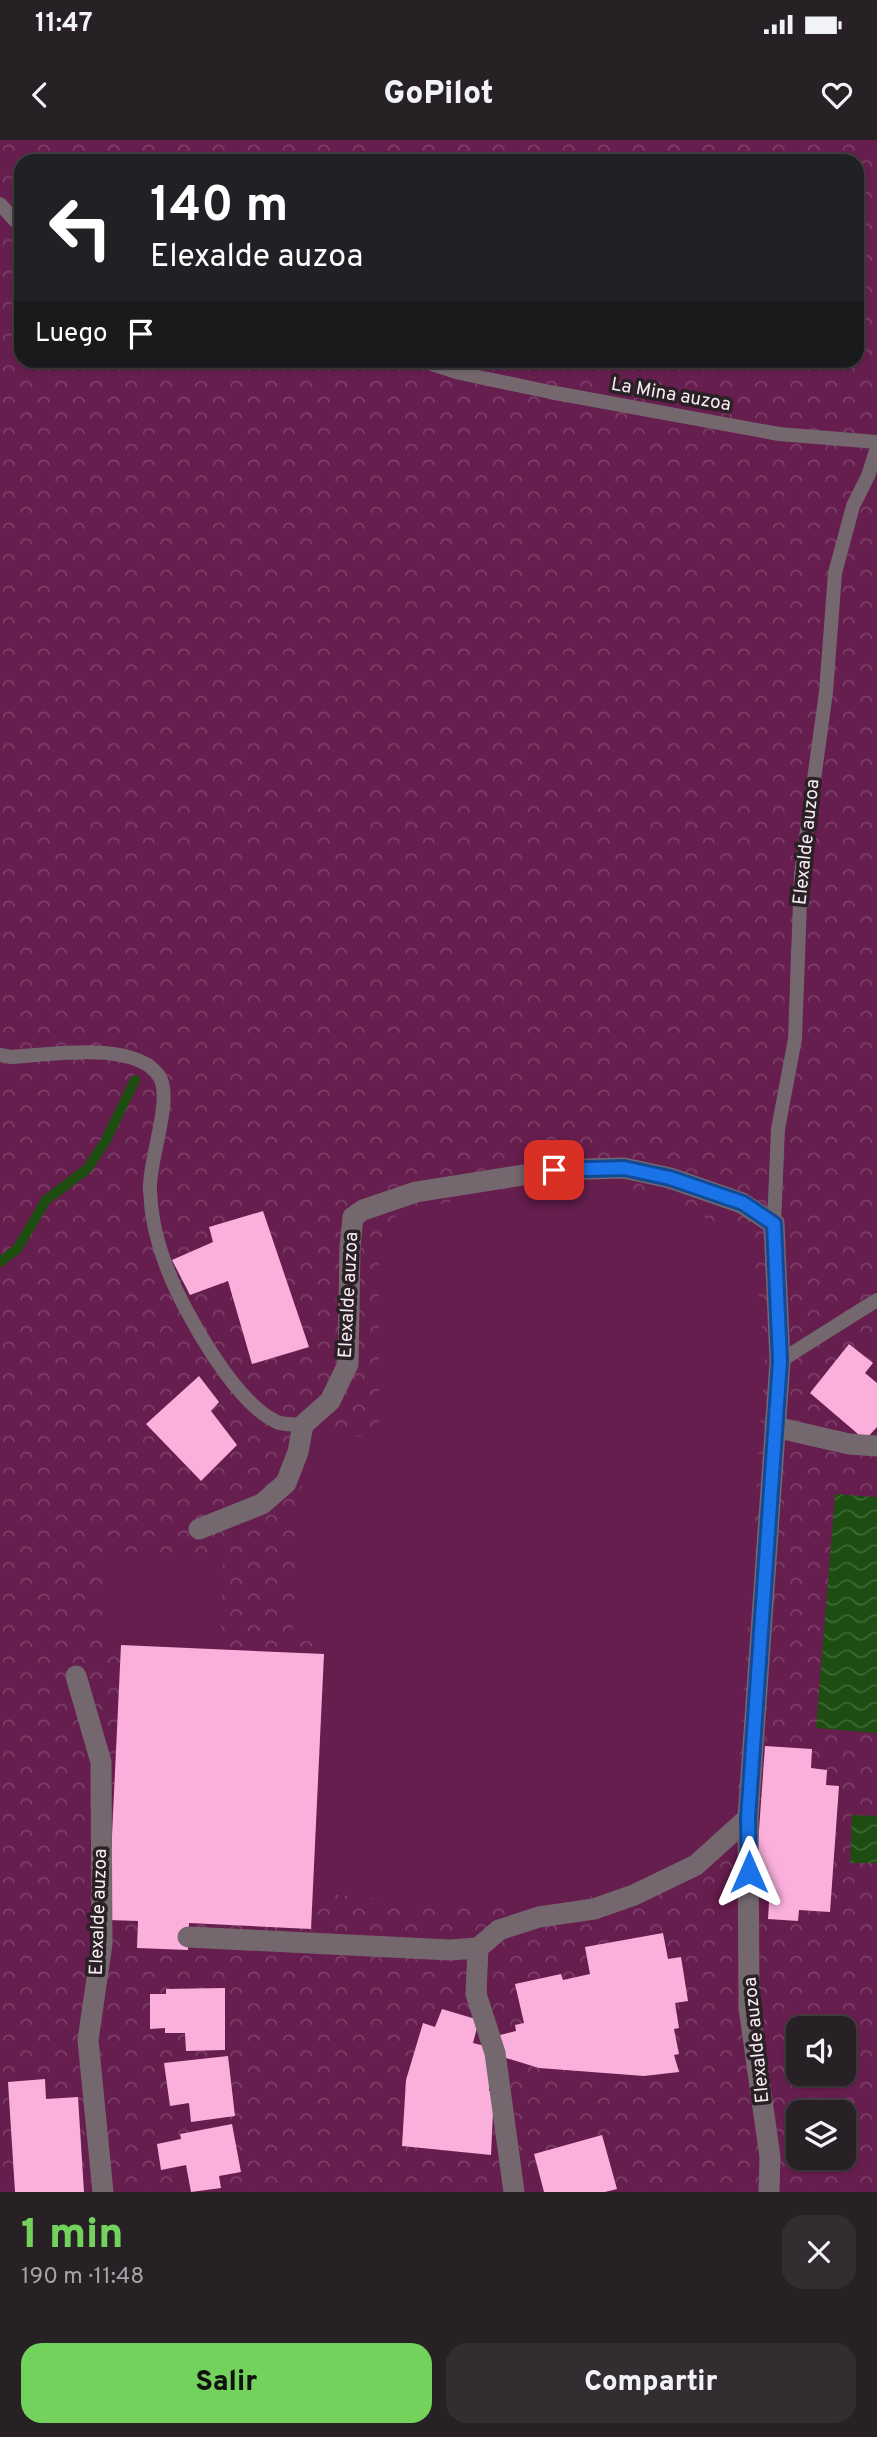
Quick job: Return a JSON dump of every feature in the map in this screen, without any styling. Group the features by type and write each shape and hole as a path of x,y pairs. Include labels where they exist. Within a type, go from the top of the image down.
{"street":[{"name":"Elexalde auzoa","path":"303,1425 330,1401 348,1364 351,1237 353,1217 363,1210 416,1192 527,1174 554,1170 624,1168 670,1178 743,1203 774,1224 780,1361 748,1818 749,2008 771,2157 769,2192"},
{"path":"199,1529 262,1504 286,1483 298,1452 303,1425"},
{"path":"775,1427 849,1444 877,1446"},
{"name":"Elexalde auzoa","path":"76,1676 101,1762 102,1944 88,2039 103,2192"},
{"path":"188,1937 450,1950 478,1948 499,1930 539,1917 594,1909 634,1895 695,1865 748,1818"},
{"path":"478,1948 476,1994 495,2053 514,2192"}],"lane":[{"path":"0,204 14,219"},
{"name":"La Mina auzoa","path":"444,368 550,392 779,434 877,442"},
{"path":"872,473 877,448"},
{"name":"Elexalde auzoa","path":"774,1224 778,1129 794,1039 800,874 826,692 835,573 853,506 872,473"},
{"path":"0,1055 12,1057 99,1052 132,1055 158,1074 165,1090 149,1187 153,1224 169,1273 201,1337 250,1402 278,1422 303,1425"},
{"path":"780,1361 877,1300"}],"green space":[{"path":"0,140 877,140 877,2192 0,2192"},
{"path":"577,1178 631,1188 732,1229 754,1249 765,1354 736,1814 692,1857 612,1893 495,1908 313,1893 325,1642 292,1640 305,1434 379,1438 379,1240 399,1212"},
{"path":"107,1551 223,1556 220,1650 103,1645"}],"water":[{"path":"835,1494 877,1497 877,1733 816,1728"},
{"path":"852,1815 877,1816 877,1863 850,1863"}],"building":[{"path":"263,1211 309,1347 252,1364 228,1281 190,1295 172,1260 213,1242 209,1227"},
{"path":"849,1344 873,1363 865,1373 877,1383 877,1427 865,1440 810,1393"},
{"path":"199,1376 219,1402 211,1411 237,1445 201,1481 146,1424"},
{"path":"121,1645 324,1654 311,1929 189,1923 188,1950 137,1948 138,1921 108,1920"},
{"path":"765,1746 812,1749 811,1768 827,1770 826,1785 839,1786 830,1912 799,1910 798,1921 768,1919 770,1887 755,1886"},
{"path":"663,1933 668,1959 681,1957 688,2001 675,2003 679,2028 674,2029 679,2054 674,2055 679,2072 644,2076 539,2068 506,2058 496,2036 516,2031 515,2025 524,2023 515,1984 561,1974 563,1980 590,1974 585,1947"},
{"path":"225,1988 225,2050 186,2051 185,2033 165,2033 165,2028 150,2029 150,1994 166,1994 166,1989"},
{"path":"442,2009 479,2020 473,2043 489,2047 489,2091 494,2091 491,2155 402,2146 406,2080 423,2023 435,2027"},
{"path":"228,2056 235,2116 191,2122 189,2103 170,2106 164,2063"},
{"path":"45,2079 46,2099 78,2097 84,2192 15,2192 8,2082"},
{"path":"232,2124 241,2172 219,2176 221,2188 191,2192 186,2165 161,2170 157,2144 181,2139 180,2134"},
{"path":"602,2135 617,2189 605,2192 544,2192 534,2154"}],"waterway":[{"path":"0,1262 17,1249 46,1200 87,1169 105,1142 135,1080"}],"route":[{"path":"554,1170 624,1168 670,1178 743,1203 774,1224 780,1361 748,1818 749,1872"}]}
